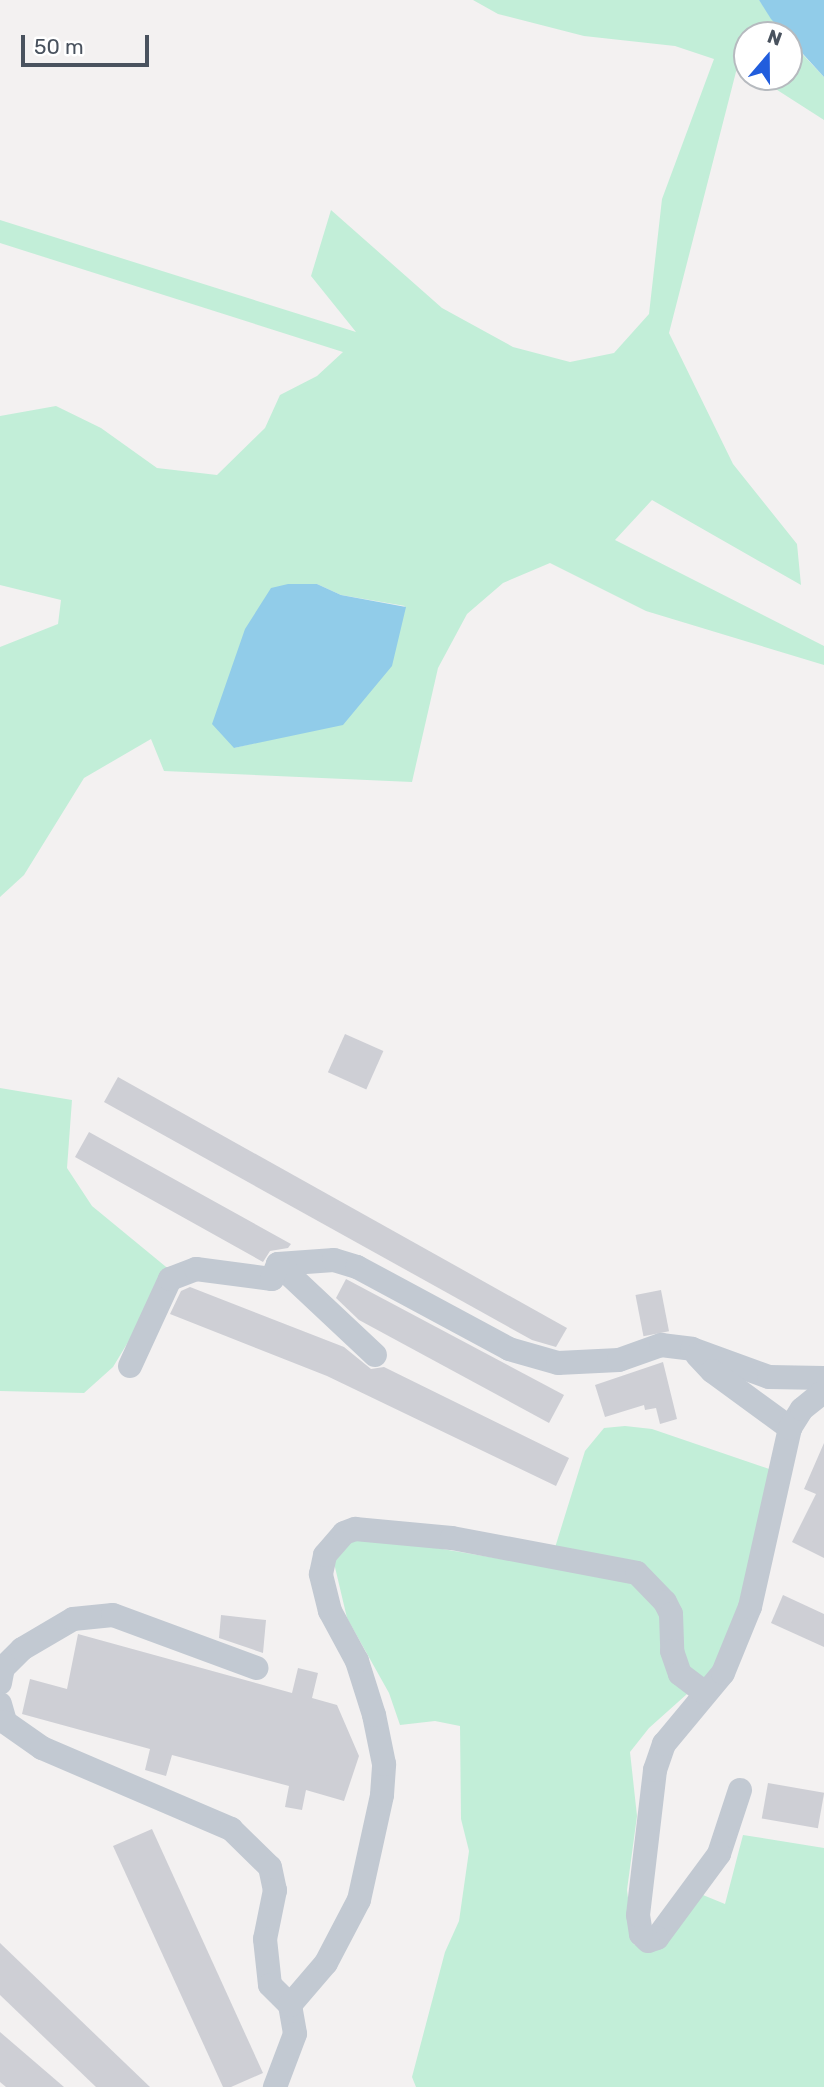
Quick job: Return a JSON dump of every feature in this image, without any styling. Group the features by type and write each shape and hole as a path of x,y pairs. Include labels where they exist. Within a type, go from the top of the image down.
{"street":[{"path":"278,1264 334,1260 357,1267 509,1349 558,1363 619,1360 661,1345 692,1349 769,1377 824,1378"},
{"path":"278,1264 375,1355"},
{"path":"130,1366 170,1279 195,1269 272,1279 278,1264"},
{"path":"692,1349 712,1371 790,1427"},
{"path":"740,1790 719,1854 657,1938 648,1941 641,1934 638,1915 655,1770 664,1744 704,1692 723,1673 750,1607 790,1427 803,1409 824,1391"},
{"path":"290,2005 326,1963 359,1900 382,1795 384,1765 374,1714 357,1661 330,1611 321,1574 325,1555 344,1533 355,1529 452,1538 637,1573 666,1602 674,1663 680,1674 704,1692"},
{"path":"0,1683 3,1668 22,1648 73,1619 113,1615 256,1668"},
{"path":"0,1704 5,1722 43,1748 231,1829 270,1867 275,1890 265,1939 270,1985 290,2005 295,2034 275,2087"}],"green space":[{"path":"473,0 759,0 775,21 733,21 733,83 669,333 733,464 797,544 801,585 652,500 615,540 824,646 824,665 646,611 550,563 503,583 467,614 438,668 412,782 164,771 151,739 84,778 24,875 0,897 0,647 58,624 61,600 0,585 0,416 56,406 101,428 157,468 217,475 265,428 280,395 317,376 343,352 0,243 0,220 356,332 311,276 331,210 442,308 513,347 570,362 614,353 649,314 662,199 714,59 675,46 584,36 498,14","holes":["317,584 341,595 405,606 276,738 234,748"]},
{"path":"803,55 824,77 824,120 779,91 803,91"},
{"path":"0,1088 72,1100 67,1168 92,1206 171,1271 113,1367 84,1393 0,1391"},
{"path":"625,1426 652,1429 781,1473 745,1605 715,1669 649,1728 630,1752 637,1816 627,1890 634,1945 703,1895 725,1904 743,1835 824,1848 824,2087 416,2087 412,2077 445,1952 459,1921 469,1851 461,1819 460,1726 435,1721 400,1725 389,1693 347,1618 334,1563 349,1542 372,1537 549,1567 585,1451 604,1428"}],"water":[{"path":"759,0 824,0 824,77 803,54 803,21 771,19"},
{"path":"288,584 317,584 341,595 406,607 392,666 343,725 234,748 212,724 245,629 271,588"}],"building":[{"path":"345,1034 383,1051 366,1089 328,1072"},
{"path":"118,1077 567,1328 556,1347 532,1340 104,1102"},
{"path":"89,1132 291,1244 288,1248 270,1251 263,1262 75,1157"},
{"path":"346,1279 564,1395 549,1423 359,1320 336,1298"},
{"path":"190,1287 344,1347 371,1369 384,1367 569,1458 556,1486 327,1376 170,1314 181,1291"},
{"path":"661,1290 669,1331 643,1336 635,1295"},
{"path":"663,1362 677,1419 660,1424 656,1408 645,1410 644,1405 605,1417 595,1385"},
{"path":"824,1443 824,1558 792,1542 816,1494 804,1489"},
{"path":"783,1595 824,1614 824,1647 771,1623"},
{"path":"221,1615 266,1620 263,1653 219,1638"},
{"path":"78,1634 292,1693 298,1668 318,1673 312,1698 337,1705 359,1756 344,1801 306,1790 302,1810 285,1807 289,1786 172,1755 166,1776 145,1770 150,1749 22,1714 30,1679 67,1689"},
{"path":"768,1783 824,1793 818,1828 762,1818"},
{"path":"152,1829 263,2073 231,2087 223,2087 113,1846"},
{"path":"0,1943 150,2087 96,2087 0,1995"},
{"path":"0,2032 64,2087 6,2087 0,2082"}]}
